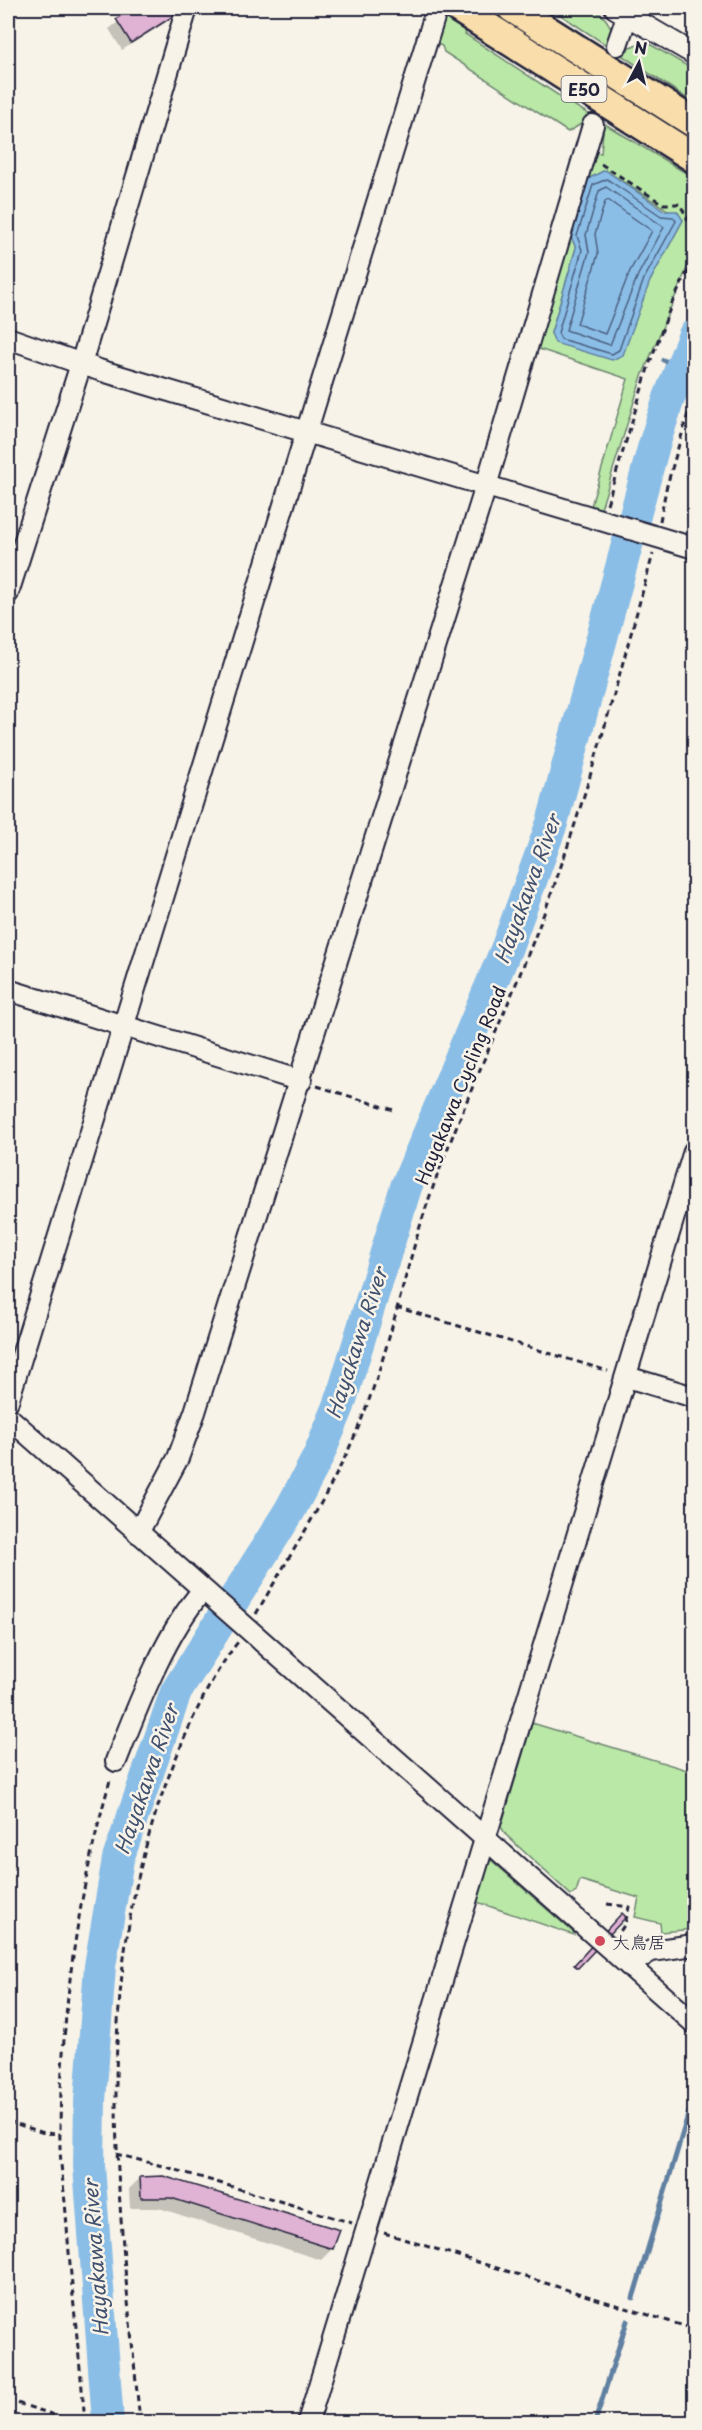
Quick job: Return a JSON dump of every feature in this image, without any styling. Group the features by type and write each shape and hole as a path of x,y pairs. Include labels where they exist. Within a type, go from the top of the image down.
{"highway":[{"name":"E50","path":"512,8 694,123"},
{"name":"E50","path":"445,11 694,158"}],"street":[{"path":"8,592 81,364 188,8"},
{"path":"617,45 624,10 694,54"},
{"path":"8,1401 308,430 445,11"},
{"path":"138,1533 187,1436 301,1081 486,486 586,156 593,125"},
{"path":"8,338 81,364 603,520 655,541 694,548"},
{"path":"8,990 301,1081"},
{"path":"308,2422 694,1151"},
{"path":"627,1377 694,1397"},
{"path":"8,1417 694,2023"},
{"path":"116,1761 144,1691 180,1625 205,1591"},
{"path":"629,1965 651,1952 694,1945"}],"path":[{"path":"586,156 663,204 680,204 688,220"},
{"path":"603,520 649,365 672,303 694,259"},
{"name":"Hayakawa Cycling Road","path":"140,2422 120,2237 114,2090 121,1975 142,1861 161,1794 215,1672 246,1627 345,1456 364,1414 383,1358 413,1242 435,1179 561,866 655,541 666,489 694,393"},
{"path":"301,1081 397,1111"},
{"path":"396,1307 627,1377"},
{"path":"8,2400 76,2422 85,2422 75,2342 60,2134 64,2055 81,1901 92,1844 116,1761"},
{"path":"607,1904 629,1907 623,1929 614,1939"},
{"path":"8,2121 44,2133 60,2134"},
{"path":"116,2154 170,2168 694,2329"}],"green space":[{"path":"550,8 581,8 596,11 607,21 617,41 623,47 628,50 629,47 648,43 694,70 694,103"},
{"path":"443,9 466,30 465,34 567,101 694,178 694,251 641,379 600,512 498,480 591,506 628,379 536,348 571,237 576,248 551,333 650,281 683,220 605,170 588,179 596,152 601,153 603,132 586,121 568,132 444,52 442,46 437,44"},
{"path":"532,1723 694,1772 694,1929 661,1932 660,1923 635,1917 639,1898 580,1880 576,1892 571,1895 506,1835 501,1827"},
{"path":"491,1860 574,1935 474,1901 487,1863"}],"water":[{"path":"605,170 665,211 677,211 683,220 650,281 623,355 612,360 555,343 551,333 576,248 571,237 588,179"}],"building":[{"path":"131,8 170,8 175,15 131,43 116,19"},
{"name":"大鳥居","path":"622,1913 626,1917 578,1968 574,1965"},
{"path":"163,2176 340,2230 333,2249 171,2198 141,2198 140,2177"}],"waterway":[{"name":"Hayakawa River","path":"108,2422 89,2166 90,2101 100,1966 118,1859 176,1692 290,1510 318,1457 339,1406 406,1187 507,947 552,823 654,445 669,398 694,335"},
{"path":"663,360 681,368"},
{"path":"633,2298 694,2095"},
{"path":"595,2422 627,2321"}],"place":[{"name":"大鳥居","path":"600,1941"}]}
